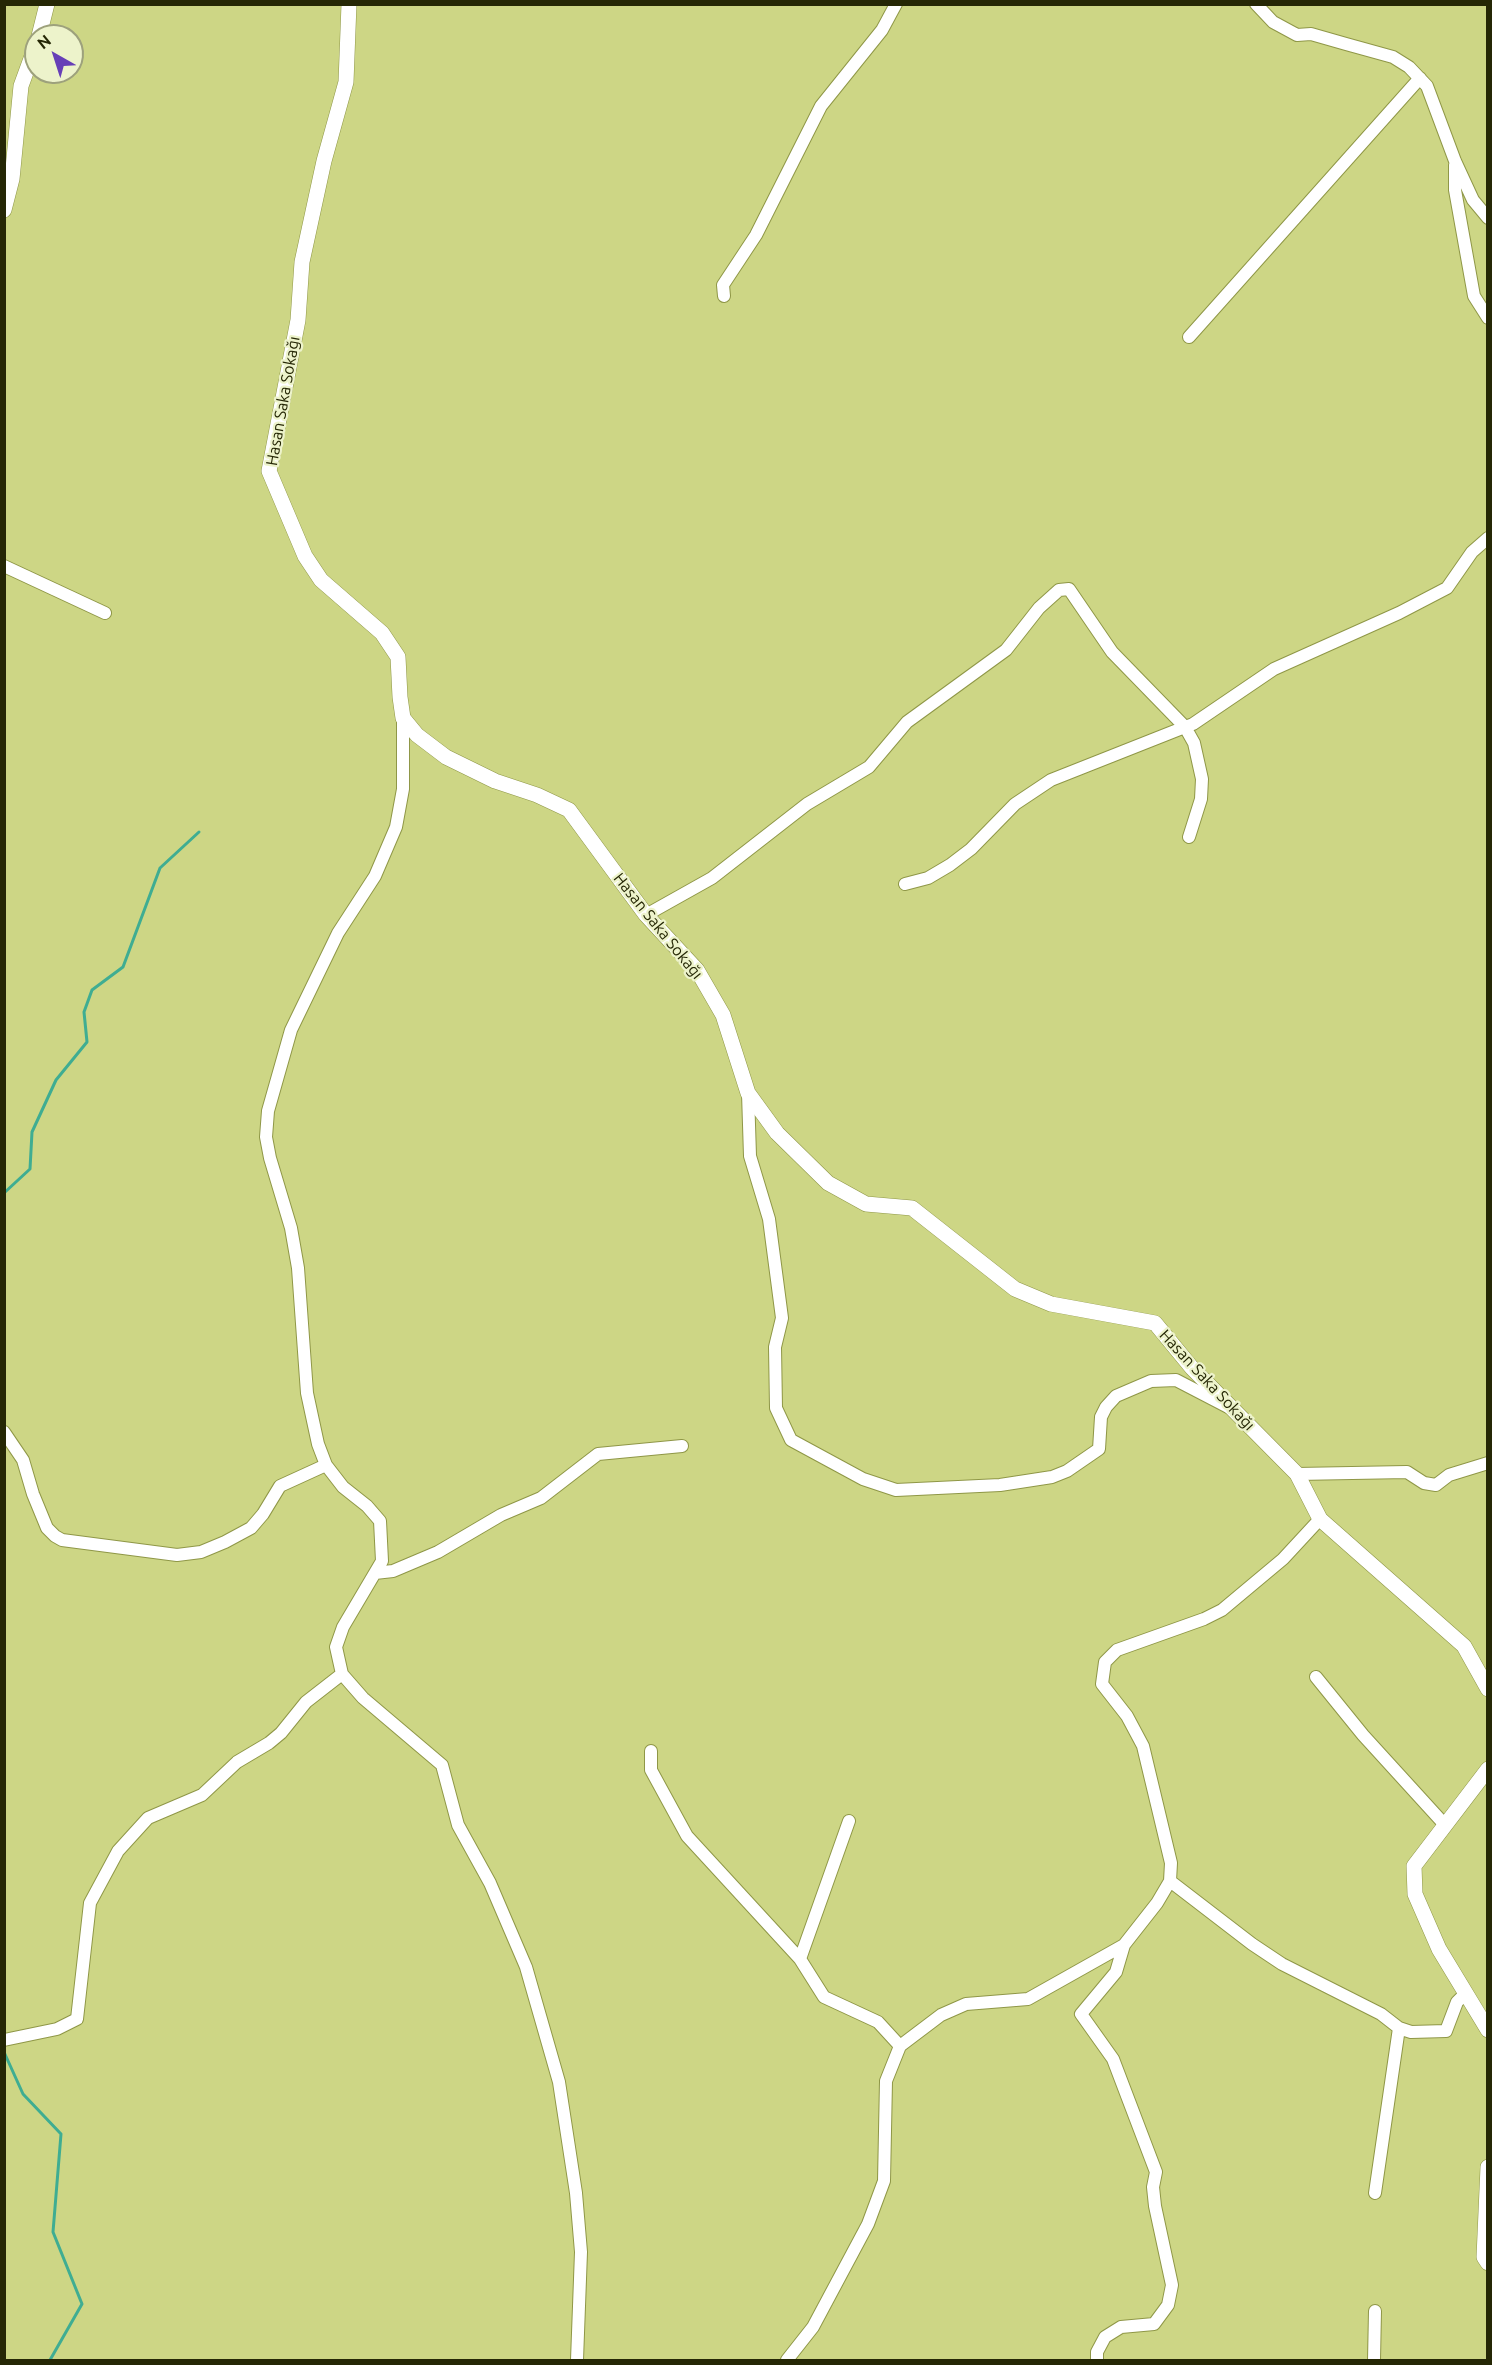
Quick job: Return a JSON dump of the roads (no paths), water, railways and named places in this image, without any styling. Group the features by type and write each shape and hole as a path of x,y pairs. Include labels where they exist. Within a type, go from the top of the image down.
{"street":[{"path":"42,24 47,4"},
{"name":"Hasan Saka Sokağı","path":"349,4 346,82 324,161 302,262 298,320 269,471 305,556 321,580 382,633 398,657 403,718 417,735 446,757 495,781 537,795 569,810 646,915 697,970 723,1015 748,1094 777,1132 828,1183 866,1204 912,1208 1015,1290 1051,1304 1155,1323 1192,1368 1297,1473 1320,1519 1464,1646 1488,1689"},
{"path":"724,296 723,285 756,235 821,106 882,30 896,4"},
{"path":"1256,4 1273,22 1297,35 1311,34 1393,57 1409,67 1427,86 1455,161 1473,200 1488,218"},
{"path":"4,210 12,178 21,86 24,78"},
{"path":"1189,337 1420,78"},
{"path":"1455,161 1455,190 1474,296 1488,318"},
{"path":"905,884 928,878 956,861 1015,804 1051,780 1193,724 1274,669 1399,613 1447,588 1472,552 1488,538"},
{"path":"4,566 105,613"},
{"path":"646,915 721,872 807,804 869,767 907,722 1006,650 1039,608 1059,590 1069,589 1113,652 1185,727 1194,743 1202,779 1201,799 1189,837"},
{"path":"403,718 402,800 393,834 375,876 338,933 297,1015 266,1124 270,1158 288,1218 298,1268 310,1416 318,1444 326,1465 343,1487 368,1506 381,1521 382,1554 375,1573 343,1627 336,1647 342,1674 363,1698 442,1765 458,1826 490,1883 526,1967 558,2082 576,2193 581,2253 577,2361"},
{"path":"748,1094 750,1156 769,1219 782,1317 775,1347 776,1408 791,1440 863,1479 896,1490 1000,1485 1052,1476 1075,1465 1099,1449 1101,1417 1106,1407 1116,1396 1150,1381 1176,1380 1235,1411"},
{"path":"4,1432 23,1460 47,1528 55,1536 62,1540 177,1555 201,1552 251,1528 263,1514 280,1486 326,1465"},
{"path":"375,1573 393,1571 438,1551 501,1515 541,1498 598,1454 682,1446"},
{"path":"1297,1473 1407,1472 1424,1483 1436,1485 1449,1475 1488,1463"},
{"path":"1097,2361 1097,2352 1105,2337 1121,2327 1154,2324 1168,2305 1172,2284 1155,2206 1153,2187 1156,2172 1113,2059 1081,2014 1116,1972 1124,1945 1157,1903 1170,1881 1171,1863 1143,1746 1127,1716 1102,1684 1105,1662 1117,1650 1204,1619 1222,1610 1283,1559 1320,1519"},
{"path":"4,2040 57,2029 77,2019 90,1903 118,1851 148,1818 202,1795 237,1762 281,1733 306,1702 342,1674"},
{"path":"1316,1677 1363,1735 1445,1825"},
{"path":"651,1751 651,1770 687,1836 800,1959 824,1998 878,2022 900,2046"},
{"path":"1488,1769 1414,1866 1415,1894 1439,1949 1488,2030"},
{"path":"800,1959 849,1821"},
{"path":"1170,1881 1282,1964 1381,2014 1399,2028 1411,2032 1446,2031 1457,2002 1466,1993"},
{"path":"787,2361 818,2317 868,2224 885,2181 886,2080 900,2046 941,2014 966,2004 1028,1999 1124,1945"},
{"path":"1374,2193 1399,2028"},
{"path":"1488,2167 1484,2257 1488,2263"},
{"path":"1374,2361 1375,2312"}],"waterway":[{"path":"4,1193 30,1169 32,1132 56,1080 87,1042 84,1012 92,990 123,967 160,868 199,832"},
{"path":"4,2052 23,2094 61,2134 53,2232 82,2304 50,2360"}]}
